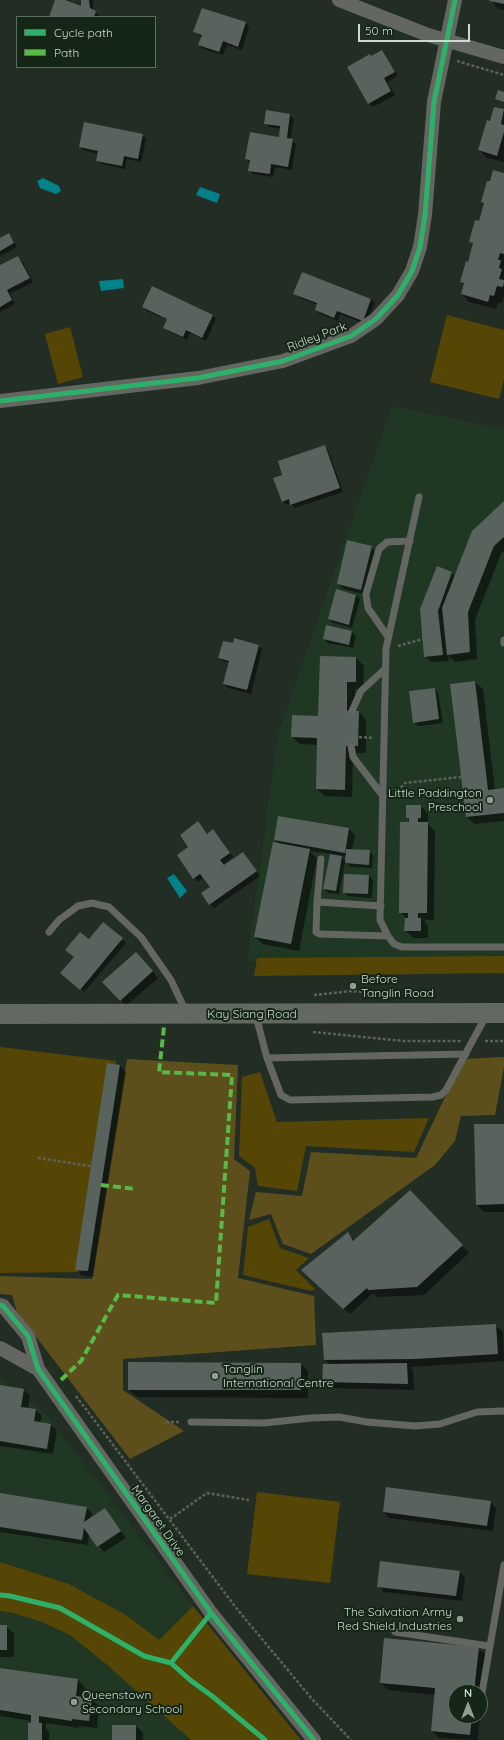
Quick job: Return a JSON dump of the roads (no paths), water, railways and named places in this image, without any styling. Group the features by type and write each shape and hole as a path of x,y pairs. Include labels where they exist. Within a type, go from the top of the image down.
{"street":[{"path":"339,0 428,35 504,57"},
{"name":"Ridley Park","path":"0,402 198,378 283,361 351,336 376,318 398,295 412,271 420,247 425,215 434,102 454,0"},
{"name":"Kay Siang Road","path":"0,1014 496,1013"},
{"name":"Margaret Drive","path":"0,1305 3,1306 28,1336 38,1369 223,1629 314,1740"},
{"name":"Margaret Drive","path":"0,1348 38,1369"}],"lane":[{"path":"419,498 386,649 380,920 394,944 402,947 504,947"},
{"path":"388,637 368,608 366,594 378,549 386,542 410,541"},
{"path":"352,711 361,691 385,669"},
{"path":"351,746 353,757 383,796"},
{"path":"321,858 316,932 388,936"},
{"path":"317,902 380,906"},
{"path":"50,932 59,920 78,906 92,903 109,908 142,937 171,980 187,1014"},
{"path":"256,1014 267,1058 281,1094 290,1100 432,1097 441,1094 446,1090 466,1054 496,1013"},
{"path":"267,1058 466,1054"},
{"path":"191,1422 264,1423 311,1418 339,1417 367,1422 415,1426 440,1424 477,1412 504,1411"},
{"path":"483,1684 504,1565"},
{"path":"396,1632 490,1646"}],"water":[{"path":"43,178 59,186 61,191 56,194 40,188 37,181"},
{"path":"200,187 220,194 217,203 196,195"},
{"path":"123,279 124,288 101,291 99,281"},
{"path":"174,874 187,891 180,898 167,878"}],"place":[{"name":"Little Paddington Preschool","path":"490,800"},
{"name":"Before Tanglin Road","path":"353,986"},
{"name":"Tanglin International Centre","path":"215,1376"},
{"name":"The Salvation Army Red Shield Industries","path":"460,1619"},
{"name":"Queenstown Secondary School","path":"74,1702"}]}
